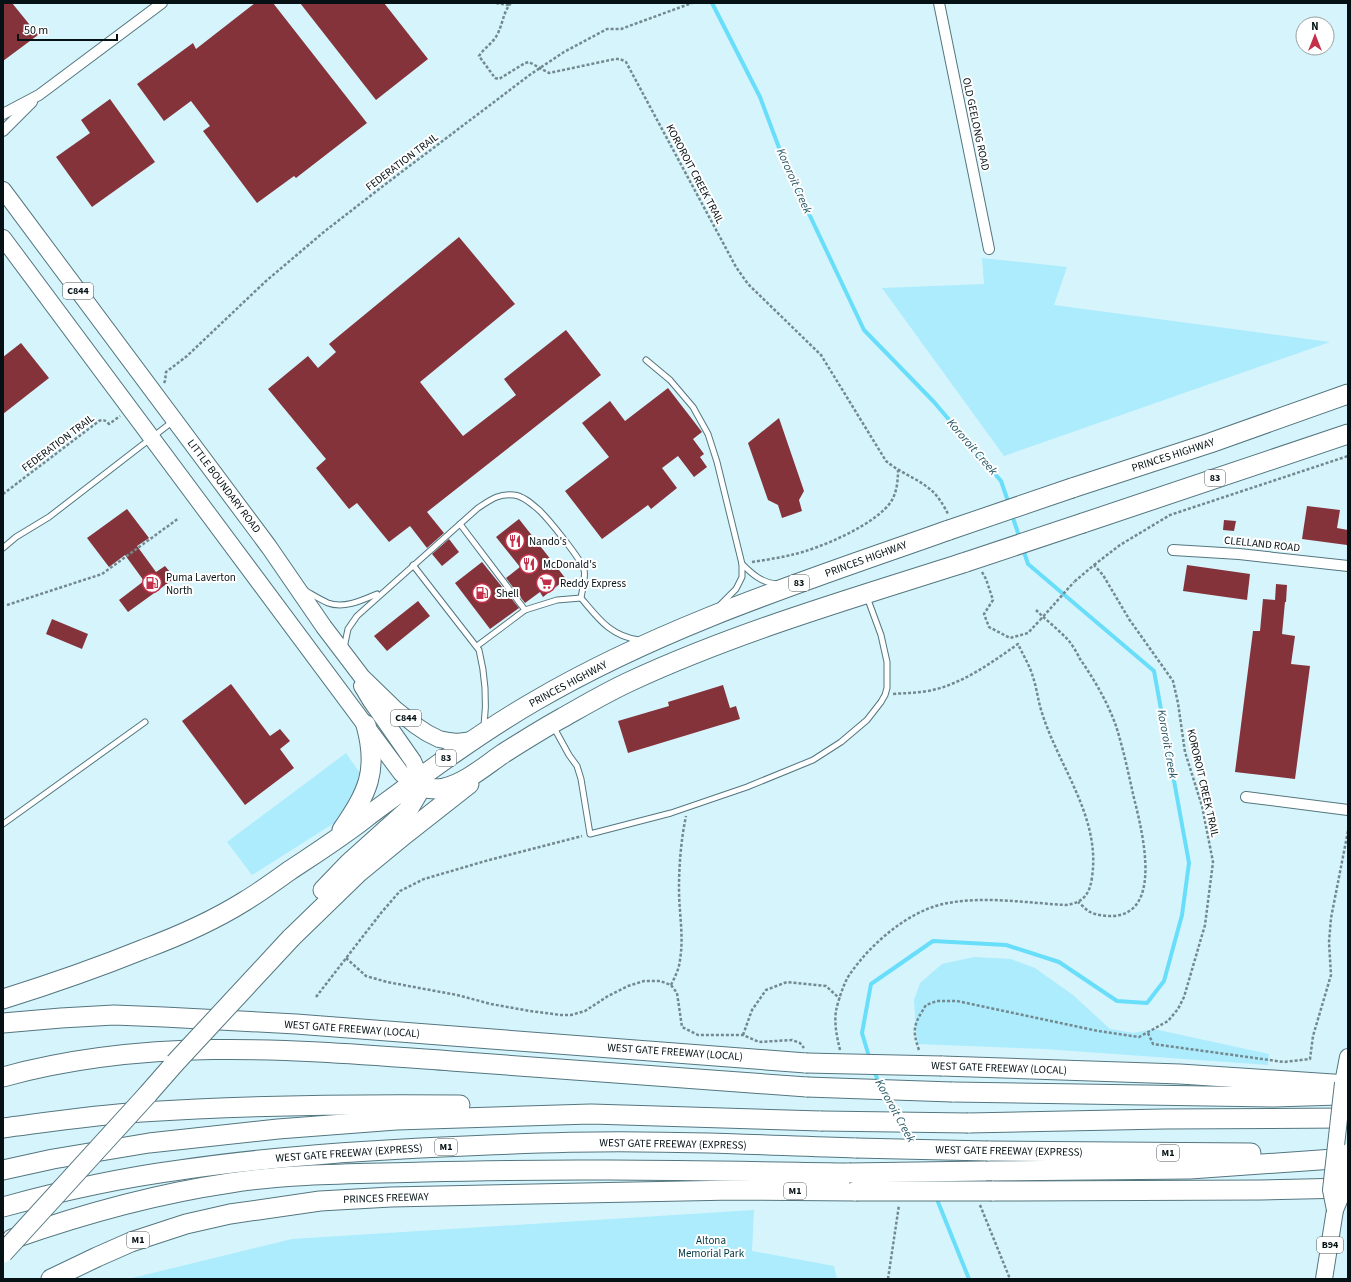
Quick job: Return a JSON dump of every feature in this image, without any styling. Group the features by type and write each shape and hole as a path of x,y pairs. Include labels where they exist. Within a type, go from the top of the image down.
{"highway":[{"name":"PRINCES HIGHWAY","path":"3,999 71,977 114,961 172,938 220,915 246,900 335,840 417,782 478,736 529,704 569,682 651,641 751,600 1072,488 1210,444 1348,394"},
{"name":"83","path":"506,752 598,698 630,682 677,661 758,630 1348,434"},
{"path":"569,682 572,691 576,696 598,698"},
{"path":"335,840 362,798 369,781 371,751 366,725"},
{"path":"291,938 298,923 313,900 349,863 405,813 413,802 417,782 434,789 449,787 473,774 506,752"},
{"path":"3,1253 175,1063 291,938 358,873 402,836 451,799 506,752"},
{"name":"WEST GATE FREEWAY (LOCAL)","path":"3,1023 61,1018 114,1016 164,1017 942,1066 1180,1074 1346,1088"},
{"path":"3,1077 57,1064 112,1055 168,1050 225,1049 361,1054 807,1087 952,1092 1274,1097 1346,1088"},
{"path":"3,1128 140,1112 346,1104 489,1106 591,1114 821,1121 968,1123 1164,1119 1348,1118"},
{"path":"3,1170 53,1159 149,1143 271,1129 396,1120 591,1114"},
{"name":"WEST GATE FREEWAY (EXPRESS)","path":"3,1207 106,1182 179,1170 273,1158 397,1149 526,1143 641,1142 988,1151 1348,1153"},
{"path":"3,1242 58,1223 109,1208 175,1192 262,1178 311,1175 504,1170 665,1170 849,1173 984,1170 1190,1169 1348,1158"},
{"path":"311,1175 636,1185 734,1190"},
{"name":"M1","path":"734,1190 992,1191 1261,1190 1348,1188"},
{"name":"PRINCES FREEWAY","path":"52,1279 131,1242 186,1224 230,1214 320,1200 399,1196 734,1190"}],"main road":[{"name":"LITTLE BOUNDARY ROAD","path":"3,190 269,547 294,586 343,653 369,685 390,705 421,729 439,739 457,742 478,736"},
{"name":"C844","path":"3,238 401,773 417,782"},
{"name":"C844","path":"353,666 366,693 413,761 417,782"},
{"name":"B94","path":"1324,1279 1335,1210 1331,1190 1346,1088 1348,1057"},
{"path":"1348,1153 1343,1191 1335,1210 1341,1218 1348,1222"}],"street":[{"path":"3,131 39,95 162,3"},
{"name":"OLD GEELONG ROAD","path":"939,3 989,249"},
{"path":"3,114 39,95"},
{"name":"CLELLAND ROAD","path":"1173,550 1246,554 1348,566"},
{"path":"1246,797 1348,810"}],"lane":[{"path":"646,360 670,380 693,407 708,434 717,462 742,564 742,577 736,589 705,619"},
{"path":"3,548 16,537 49,517 174,420"},
{"path":"343,653 348,629 353,620 382,592 483,504 503,494 516,495 528,501 541,512 574,552 584,570 581,598 603,623 615,633 632,639 651,641"},
{"path":"460,524 525,610"},
{"path":"742,564 755,576 767,583 797,584"},
{"path":"413,565 477,646 482,665 485,691 485,720 478,736"},
{"path":"294,586 328,603 335,604 360,601 382,592"},
{"path":"552,724 569,755 577,766 581,779 590,834 688,808 747,787 812,760 841,742 867,720 881,702 887,688 887,662 881,635 866,595"},
{"path":"477,646 525,610 556,600 581,598"},
{"path":"3,824 145,722"}],"path":[{"path":"496,3 510,4"},
{"name":"FEDERATION TRAIL","path":"162,386 165,382 165,376 168,370 187,356 266,281 387,183 540,68 564,52 602,31 621,28 692,3"},
{"name":"KOROROIT CREEK TRAIL","path":"510,4 505,11 498,34 479,56 496,78 499,79 528,62 531,62 546,72 551,73 615,58 626,62 736,267 748,284 821,355 886,461 898,470 896,488 892,499 886,508 876,517 859,528 820,546 792,555 742,564"},
{"name":"FEDERATION TRAIL","path":"3,494 99,421 105,420 109,424 123,414"},
{"path":"1040,620 1074,582 1094,565 1120,544 1170,514 1348,456"},
{"path":"7,605 102,574 179,518"},
{"name":"KOROROIT CREEK TRAIL","path":"1094,565 1103,575 1128,619 1173,681 1178,703 1185,752 1202,806 1212,862 1205,926 1184,997 1178,1009 1168,1021 1139,1037 1115,1035 1098,1031"},
{"path":"1036,610 1069,641 1093,680 1116,725 1127,767 1145,852 1145,879 1138,902 1132,910 1112,916 1099,915 1090,912 1078,902"},
{"path":"840,1052 836,1030 836,1011 849,975 874,944 893,929 919,912 947,903 976,900 1066,905 1074,904 1084,898 1089,891 1094,862 1091,835 1073,786 1042,713 1033,677 1018,644 984,668 959,681 929,690 885,695"},
{"path":"671,985 677,973 682,944 679,890 680,854 688,808"},
{"path":"1148,1033 1153,1044 1284,1062 1310,1059 1313,1036 1331,975 1329,942 1331,918 1348,831"},
{"path":"316,997 381,913 400,891 424,879 489,860 590,834"},
{"path":"346,958 366,976 387,982 457,995 491,1004 561,1015 571,1015 585,1012 608,996 628,986 644,981 660,981 671,985 677,992 682,1027 698,1035 743,1035 760,1042 787,1040 797,1041 800,1043 806,1058"},
{"path":"743,1035 752,1010 766,990 788,982 826,986 840,999"},
{"path":"888,1279 899,1206 896,1200"},
{"path":"1007,1270 1010,1279"}],"green space":[{"path":"982,258 1067,267 1054,305 1330,342 1004,456 882,288 984,284"},
{"path":"346,753 364,779 339,820 252,875 227,842"},
{"path":"974,957 1011,959 1035,968 1073,995 1110,1029 1134,1033 1154,1029 1269,1054 1268,1065 1044,1049 917,1044 914,1000 920,983 942,964"},
{"name":"Altona Memorial Park","path":"754,1210 752,1251 834,1266 837,1279 128,1279 292,1239"}],"building":[{"path":"3,3 12,3 38,35 3,61"},
{"path":"255,3 273,3 367,123 296,178 294,176 257,203 203,131 210,126 191,101 164,121 137,84 193,43 196,49"},
{"path":"300,3 384,3 428,59 376,100"},
{"path":"110,99 155,162 92,207 56,157 90,133 81,120"},
{"path":"459,237 515,304 420,382 463,436 516,395 504,379 566,330 601,375 427,512 444,533 427,548 410,526 389,542 357,503 349,509 316,468 326,459 268,389 308,356 318,368 336,352 329,344"},
{"path":"21,343 49,378 3,414 3,357"},
{"path":"668,388 702,432 693,439 704,454 700,457 707,467 694,477 678,456 662,468 677,488 651,509 648,505 602,539 565,491 609,457 582,423 610,401 625,421"},
{"path":"779,418 804,491 799,500 802,511 782,518 778,505 768,500 748,443"},
{"path":"1307,506 1340,510 1337,528 1348,530 1347,545 1302,539"},
{"path":"127,509 149,538 137,546 156,572 165,566 175,578 128,612 119,600 144,581 125,555 109,567 87,538"},
{"path":"519,519 566,579 543,597 540,592 525,603 506,578 520,567 496,537"},
{"path":"1224,520 1236,521 1234,531 1223,530"},
{"path":"449,539 459,552 442,566 432,554"},
{"path":"482,562 519,608 490,629 455,583"},
{"path":"1187,565 1250,574 1247,600 1183,591"},
{"path":"1276,584 1287,585 1282,634 1295,636 1291,664 1310,666 1295,779 1235,772 1253,631 1260,631 1263,599 1275,600"},
{"path":"418,601 430,616 387,651 374,636"},
{"path":"52,619 88,634 82,649 46,634"},
{"path":"231,684 270,736 280,729 290,741 280,749 294,768 245,805 182,721"},
{"path":"723,685 730,708 736,706 740,719 628,753 618,721 669,706 668,702"}],"waterway":[{"name":"Kororoit Creek","path":"712,3 760,97 784,161 864,330 934,402 1001,481 1009,504"},
{"name":"Kororoit Creek","path":"1012,515 1020,539"},
{"name":"Kororoit Creek","path":"870,1060 862,1033 871,984 933,941 1006,945 1059,962 1117,1001 1147,1003 1164,981 1182,915 1189,863 1154,671 1028,564 1023,549"},
{"name":"Kororoit Creek","path":"874,1070 879,1084"},
{"name":"Kororoit Creek","path":"886,1095 899,1117"},
{"name":"Kororoit Creek","path":"905,1128 915,1145"},
{"name":"Kororoit Creek","path":"936,1197 969,1279"}],"place":[{"name":"Nando's","path":"515,541"},
{"name":"McDonald's","path":"529,564"},
{"name":"Puma Laverton North","path":"152,583"},
{"name":"Reddy Express","path":"546,583"},
{"name":"Shell","path":"482,593"}]}
